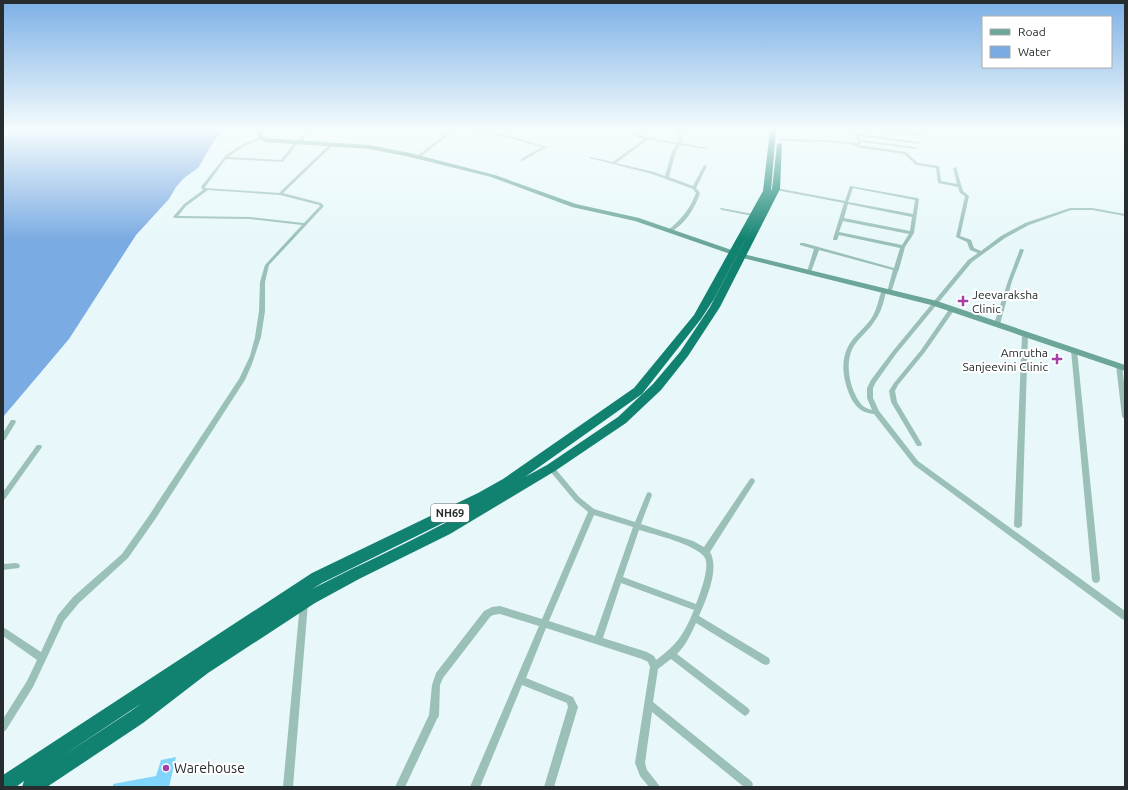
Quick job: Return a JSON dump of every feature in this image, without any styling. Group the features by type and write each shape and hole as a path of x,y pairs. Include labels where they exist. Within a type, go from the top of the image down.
{"highway":[{"name":"NH69","path":"3,785 317,578 489,494 620,405 657,387 684,354 715,307 753,216 766,191 772,167"},
{"name":"NH69","path":"737,255 776,189 777,167"},
{"name":"NH69","path":"31,787 137,717 202,667 304,602 354,574 445,530 551,468 622,420 643,393"}],"street":[{"path":"206,190 203,187 218,167"},
{"path":"280,194 308,167"},
{"path":"456,167 506,180 574,206 637,218 737,255 942,306 1122,366 1125,416"},
{"path":"629,167 667,177 694,188 698,193 691,209 683,220 670,231"},
{"path":"667,177 670,167"},
{"path":"694,188 705,167"},
{"path":"937,167 939,182 960,186"},
{"path":"955,168 962,192 966,196 958,237 969,241 972,249 981,253"},
{"path":"835,239 852,187 918,200 912,233 904,247 897,270 875,318 852,346 846,359 847,378 858,407 867,411 876,412"},
{"path":"776,189 915,216"},
{"path":"3,727 6,715 30,684 61,618 76,600 124,556 151,519 242,380 249,367 255,348 262,312 261,292 267,265 305,224 322,205 280,194 206,190 185,205 175,217 250,218 305,224"},
{"path":"722,209 753,216"},
{"path":"919,444 894,402 892,391 923,351 942,306 970,261 1003,237 1027,224 1071,209 1092,209 1125,216"},
{"path":"841,219 912,233"},
{"path":"837,233 904,247"},
{"path":"802,244 897,270"},
{"path":"809,272 817,248"},
{"path":"998,324 1010,281 1022,250"},
{"path":"942,306 873,381 870,388 870,398 876,412 916,463 1125,616"},
{"path":"1018,525 1025,334"},
{"path":"1074,350 1096,579"},
{"path":"3,438 13,422"},
{"path":"3,498 39,447"},
{"path":"551,468 577,499 592,511 690,543 699,547 705,552 709,559 710,570 695,618 681,643 671,654 654,667"},
{"path":"705,552 752,481"},
{"path":"598,640 618,579 649,495"},
{"path":"475,787 592,511"},
{"path":"3,567 16,566"},
{"path":"618,579 698,608"},
{"path":"288,787 304,602"},
{"path":"400,787 434,716 436,685 439,676 487,614 492,611 500,610 644,655 651,660 654,667 640,764 642,773 655,787"},
{"path":"695,618 766,661"},
{"path":"3,631 42,658"},
{"path":"671,654 745,711"},
{"path":"520,680 572,702 573,707 549,787"},
{"path":"649,704 748,784"}],"water":[{"path":"3,167 199,167 184,178 176,187 169,199 136,235 69,339 3,417"}],"building":[{"name":"Warehouse","path":"176,757 169,787 113,787 113,784 156,776 161,760"}],"place":[{"name":"Jeevaraksha Clinic","path":"963,301"},
{"name":"Amrutha Sanjeevini Clinic","path":"1057,359"},
{"name":"Warehouse","path":"166,768"}]}
